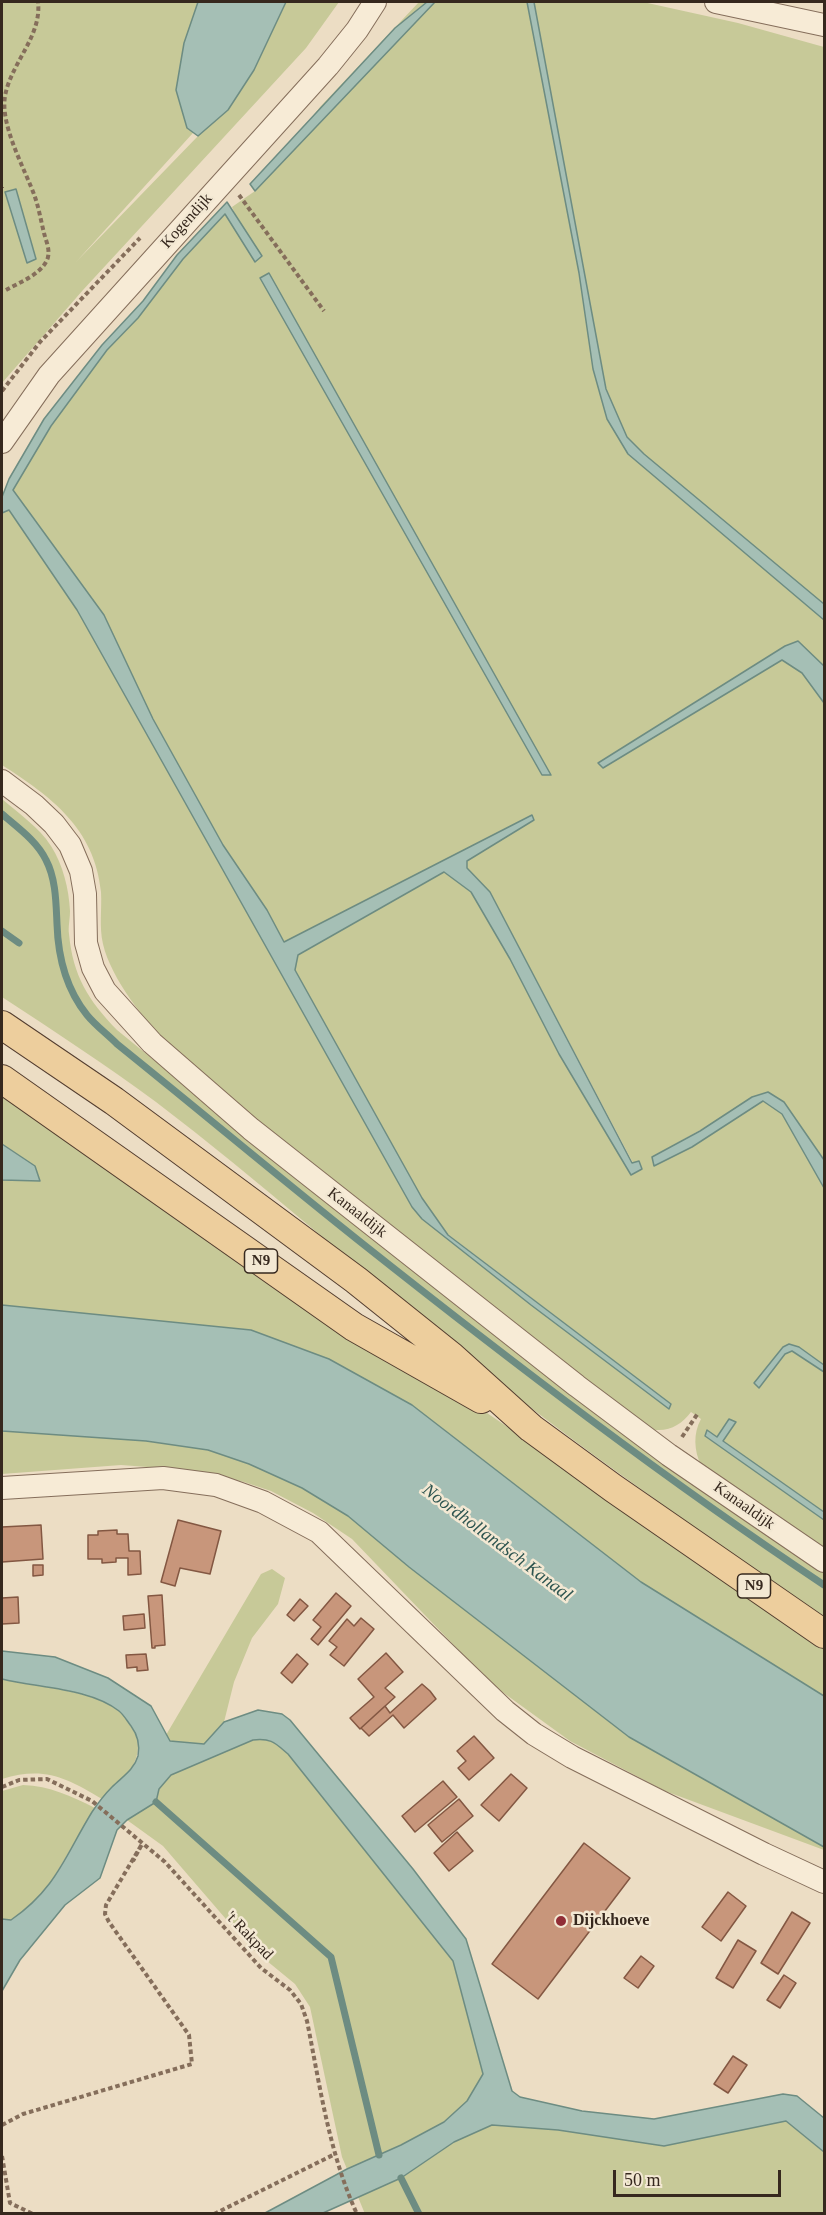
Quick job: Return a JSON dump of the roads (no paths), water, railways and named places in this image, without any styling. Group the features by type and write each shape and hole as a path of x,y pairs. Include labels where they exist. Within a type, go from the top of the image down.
{"main road":[{"name":"N9","path":"2,1025 114,1101 356,1280 451,1356 531,1428 622,1494 825,1634"},
{"name":"N9","path":"2,1079 354,1327 531,1428"}],"street":[{"name":"Kogendijk","path":"2,442 49,375 328,66 357,30 375,2"},
{"path":"716,2 825,25"},
{"name":"Kanaaldijk","path":"2,781 34,805 54,824 70,845 81,871 85,894 86,943 93,968 105,991 152,1044 250,1129 492,1320 669,1455 825,1562"},
{"path":"2,1488 163,1478 216,1485 263,1502 319,1532 505,1711 534,1734 645,1794 825,1882"}],"water":[{"path":"198,2 286,2 254,70 228,110 198,136 187,128 176,90 184,43"},
{"path":"427,2 435,2 255,191 250,184 395,28"},
{"path":"527,2 534,2 606,389 627,437 644,454 824,604 824,620 628,454 607,419 593,369 579,273"},
{"path":"16,189 36,259 27,263 5,192"},
{"path":"227,202 262,256 255,262 225,214 183,259 138,318 107,350 51,426 13,490 104,615 153,719 223,845 267,910 284,942 532,815 534,820 467,861 467,868 490,892 632,1163 639,1161 642,1169 631,1175 559,1054 510,959 471,892 444,872 298,955 295,970 422,1198 448,1235 671,1404 669,1409 531,1305 422,1219 412,1207 77,610 9,510 2,513 2,497 9,479 44,419 102,345 143,301 177,255"},
{"path":"269,273 551,775 542,775 260,278"},
{"path":"798,641 824,666 824,703 802,673 782,660 603,768 598,763 785,646"},
{"path":"768,1092 784,1102 824,1160 824,1188 782,1114 763,1101 692,1147 654,1166 652,1157 700,1131 752,1097"},
{"path":"2,1144 35,1166 40,1181 2,1180"},
{"name":"Noordhollandsch Kanaal","path":"2,1305 251,1330 329,1359 412,1405 641,1582 824,1696 824,1847 629,1737 409,1567 348,1516 302,1488 249,1464 208,1450 146,1441 2,1431"},
{"path":"789,1344 799,1347 824,1365 824,1372 792,1351 785,1354 759,1388 754,1383 783,1347"},
{"path":"729,1419 736,1422 723,1441 824,1512 824,1520 705,1436 707,1430 717,1437"},
{"path":"2,1651 55,1657 108,1678 151,1706 170,1741 204,1744 224,1722 258,1710 282,1714 290,1720 413,1869 466,1939 512,2091 520,2097 582,2111 654,2119 783,2094 797,2096 824,2118 824,2152 786,2121 664,2146 558,2130 492,2125 454,2142 401,2178 323,2213 265,2213 347,2169 401,2145 444,2122 467,2101 483,2074 453,1961 288,1754 273,1742 253,1740 171,1775 159,1789 156,1802 127,1820 117,1830 100,1878 65,1905 20,1960 2,1991 2,1919 11,1920 39,1896 49,1884 97,1805 134,1765 139,1748 131,1726 121,1713 107,1703 79,1693 2,1679"}],"waterway":[{"path":"2,814 32,841 46,860 54,883 59,948 64,972 80,1005 97,1026 301,1194 476,1333 648,1462 824,1585"},
{"path":"2,931 19,943"},
{"path":"156,1802 331,1957 379,2155"},
{"path":"401,2178 419,2214"}],"place":[{"name":"Dijckhoeve","path":"561,1921"}]}
